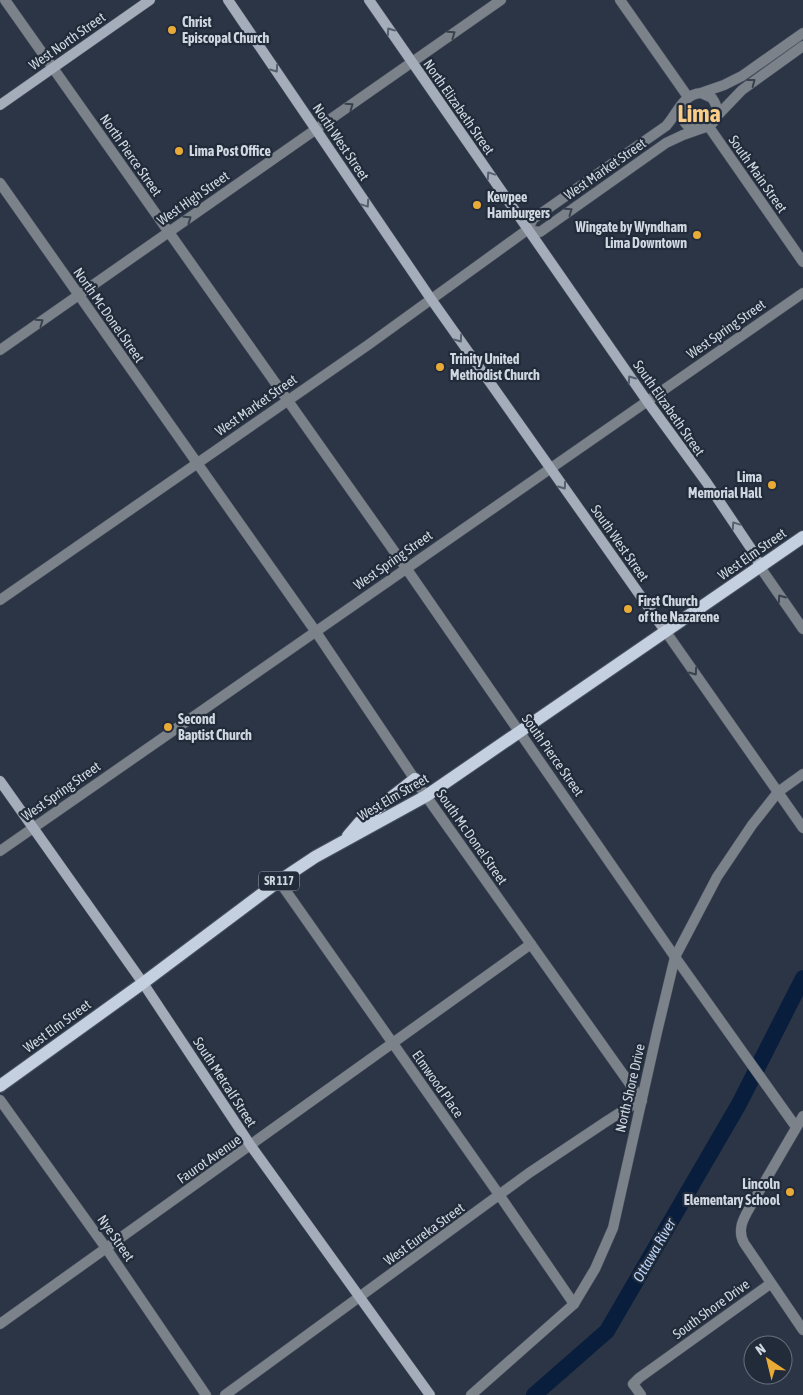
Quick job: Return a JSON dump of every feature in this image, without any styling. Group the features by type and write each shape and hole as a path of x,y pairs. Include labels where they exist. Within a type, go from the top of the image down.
{"main road":[{"name":"West North Street","path":"0,105 150,0"},
{"name":"North West Street","path":"228,0 431,300"},
{"name":"North Elizabeth Street","path":"369,0 527,230"},
{"name":"South Elizabeth Street","path":"527,230 749,545 760,567"},
{"name":"South West Street","path":"431,300 666,632"},
{"name":"West Elm Street","path":"0,1086 143,983 279,881 315,857 426,796 803,537"},
{"path":"342,842 360,822 415,779"},
{"name":"South Metcalf Street","path":"0,781 143,983 250,1146 430,1395"}],"street":[{"name":"North Pierce Street","path":"5,0 287,400"},
{"name":"West High Street","path":"0,350 501,0"},
{"path":"620,0 685,101 682,116 684,122 694,129 705,128 742,90 803,46"},
{"path":"685,101 742,76 803,32"},
{"path":"701,93 712,98 715,103 717,116"},
{"name":"West Market Street","path":"0,600 431,300 527,230 533,219 666,126 685,101"},
{"name":"West Market Street","path":"527,230 540,232 666,143 705,128"},
{"name":"South Main Street","path":"705,128 803,262"},
{"name":"North Mc Donel Street","path":"0,183 197,463"},
{"name":"West Spring Street","path":"0,851 803,293"},
{"name":"South Pierce Street","path":"287,400 521,732 675,957 796,1127"},
{"name":"South Mc Donel Street","path":"197,463 316,632 426,796 642,1102"},
{"name":"South Elizabeth Street","path":"760,567 803,629"},
{"name":"South West Street","path":"666,632 803,828"},
{"name":"North Shore Drive","path":"471,1395 574,1304 595,1269 613,1228 675,957 717,877 752,825 778,792 803,774"},
{"name":"Elmwood Place","path":"279,881 574,1304"},
{"name":"Faurot Avenue","path":"0,1324 531,944"},
{"name":"Nye Street","path":"0,1100 106,1248 206,1395"},
{"name":"West Eureka Street","path":"225,1395 529,1174 591,1131 629,1107 642,1102"},
{"name":"South Shore Drive","path":"641,1395 633,1384 639,1378 770,1284 744,1243 740,1231 750,1207 803,1116"},
{"path":"770,1284 803,1330"}],"waterway":[{"name":"Ottawa River","path":"534,1395 607,1331 739,1104 803,978"}],"place":[{"name":"Christ Episcopal Church","path":"172,30"},
{"name":"Lima Post Office","path":"179,151"},
{"name":"Kewpee Hamburgers","path":"477,205"},
{"name":"Wingate by Wyndham Lima Downtown","path":"697,235"},
{"name":"Trinity United Methodist Church","path":"440,367"},
{"name":"Lima Memorial Hall","path":"772,485"},
{"name":"First Church of the Nazarene","path":"628,609"},
{"name":"Second Baptist Church","path":"168,727"},
{"name":"Lincoln Elementary School","path":"790,1192"}],"district":[{"name":"Lima","path":"699,113"}]}
